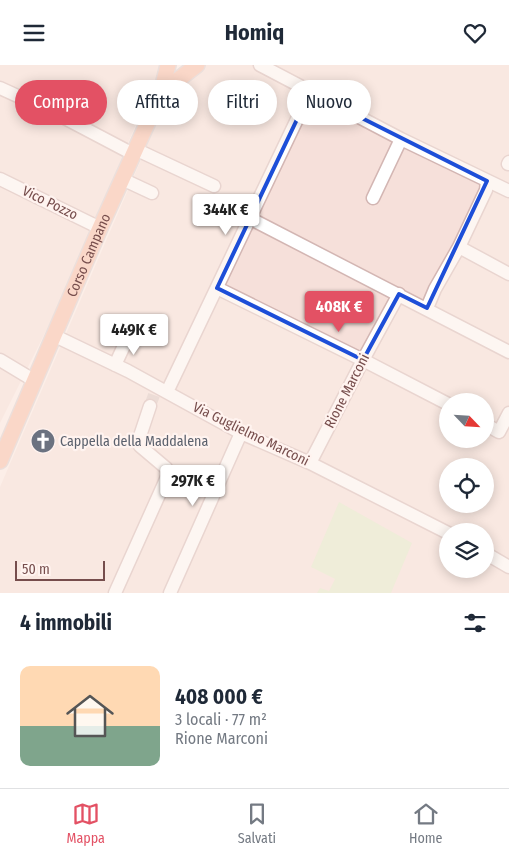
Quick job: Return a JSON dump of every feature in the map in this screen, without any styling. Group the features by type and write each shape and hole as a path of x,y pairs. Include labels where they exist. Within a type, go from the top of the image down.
{"main road":[{"path":"164,80 168,65"},
{"name":"Corso Campano","path":"177,80 196,65"},
{"name":"Corso Campano","path":"0,461 146,125"}],"street":[{"path":"260,65 288,80"},
{"path":"0,88 134,151 214,185"},
{"path":"371,124 509,191"},
{"path":"115,593 168,472 138,442 157,395 217,287 294,125"},
{"path":"373,197 401,139"},
{"name":"Vico Pozzo","path":"0,179 100,228"},
{"path":"122,179 152,193"},
{"path":"427,308 486,190 487,181"},
{"path":"257,222 427,308 509,352"},
{"path":"459,247 509,274"},
{"path":"217,287 439,399"},
{"name":"Rione Marconi","path":"310,463 399,294"},
{"path":"115,365 129,335"},
{"name":"Via Guglielmo Marconi","path":"55,336 115,365 157,395 310,463 439,528"},
{"path":"0,360 35,381"},
{"path":"494,429 500,432 509,413"},
{"path":"170,593 241,433"},
{"path":"494,558 509,567"}],"highlighted area":[{"path":"310,92 487,181 427,308 399,294 363,360 217,288"}],"shaded area":[{"path":"0,65 162,65 155,80 117,80 117,125 136,125 104,208 57,309 0,423"},
{"path":"205,65 509,65 509,593 0,593 0,487 156,125 198,125 198,80 188,80"}],"green space":[{"path":"339,502 412,543 391,593 317,593 320,588 329,591 335,579 311,567"}],"tunnel":[{"path":"150,406 154,395"}],"place":[{"name":"Cappella della Maddalena","path":"43,441"}]}
